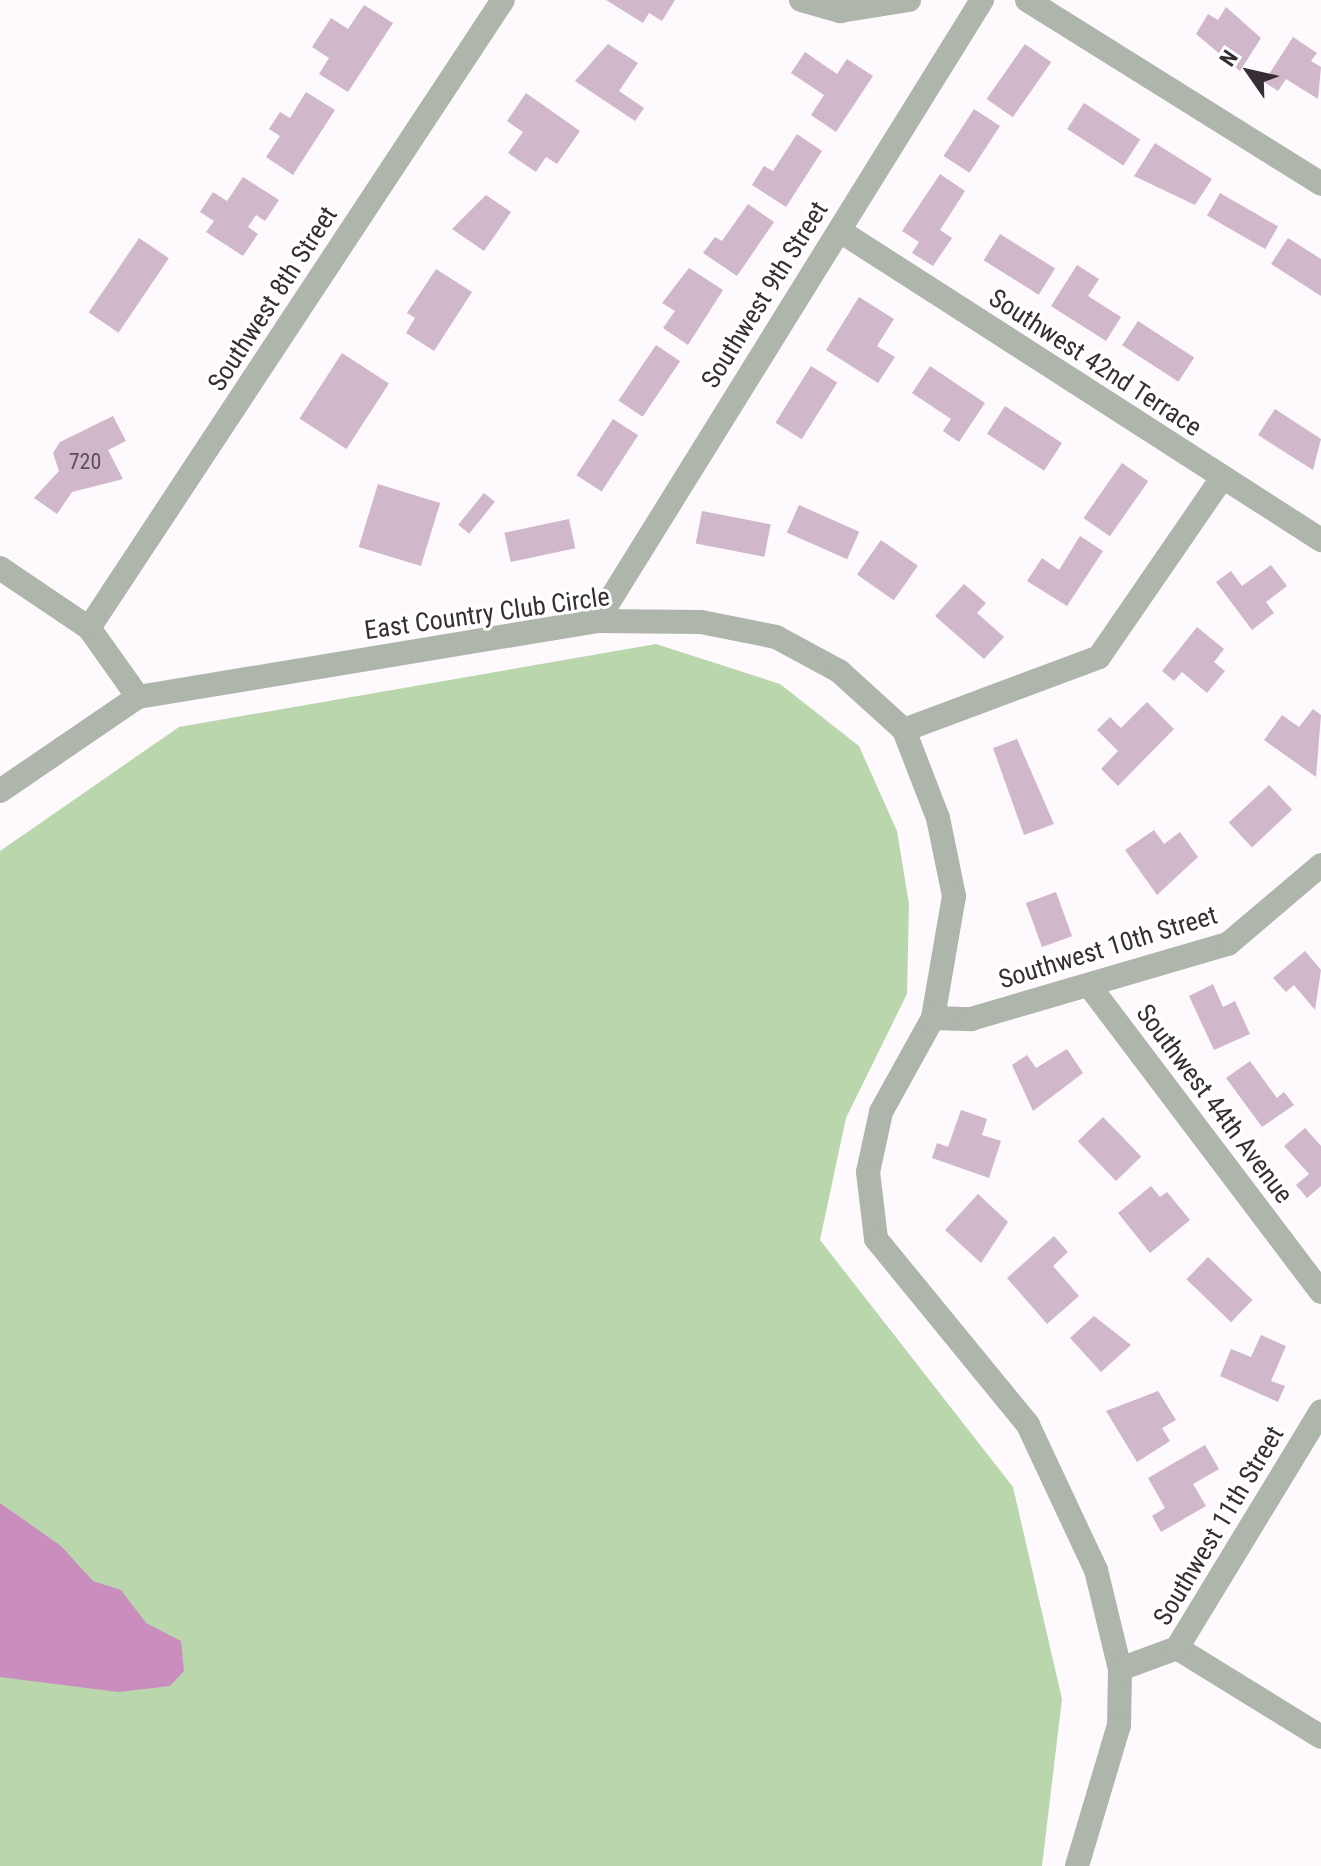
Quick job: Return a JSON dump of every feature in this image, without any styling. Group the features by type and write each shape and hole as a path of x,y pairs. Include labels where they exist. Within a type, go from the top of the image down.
{"street":[{"name":"Southwest 8th Street","path":"89,628 503,0"},
{"path":"801,0 840,11 909,0"},
{"name":"Southwest 9th Street","path":"597,621 982,0"},
{"path":"1027,0 1321,184"},
{"name":"Southwest 42nd Terrace","path":"840,231 1321,540"},
{"path":"904,730 1099,657 1222,478"},
{"path":"0,568 89,628 138,697"},
{"name":"East Country Club Circle","path":"0,791 138,697 597,621 701,622 776,637 839,671 904,730 938,818 954,896 933,1018 881,1112 868,1172 876,1239 1028,1425 1096,1570 1120,1669"},
{"name":"Southwest 10th Street","path":"933,1018 971,1019 1091,988 1228,944 1321,865"},
{"name":"Southwest 44th Avenue","path":"1091,988 1321,1292"},
{"name":"Southwest 11th Street","path":"1120,1669 1177,1648 1321,1411"},
{"path":"1177,1648 1321,1737"},
{"path":"1077,1866 1119,1725 1120,1669"}],"green space":[{"path":"656,644 780,684 859,746 897,831 909,904 907,994 846,1118 820,1240 1013,1487 1062,1699 1042,1866 0,1866 0,851 179,727"}],"shaded area":[{"path":"0,1503 61,1546 93,1581 121,1590 146,1623 181,1641 184,1671 170,1686 118,1692 0,1677"}],"building":[{"path":"606,0 675,0 662,21 649,13 643,23"},
{"path":"364,5 393,23 348,92 319,74 329,58 312,47 331,18 348,29"},
{"path":"1226,7 1261,38 1240,71 1196,34 1208,14 1218,20"},
{"path":"1293,37 1317,53 1311,61 1321,67 1318,99 1286,79 1278,91 1264,82"},
{"path":"608,44 638,63 619,91 644,108 635,121 575,81"},
{"path":"1025,44 1051,62 1013,117 987,99"},
{"path":"805,52 837,74 847,59 873,76 836,132 811,115 824,95 791,73"},
{"path":"306,92 335,110 293,175 266,157 280,136 269,129 280,112 290,118"},
{"path":"526,93 580,131 557,164 546,157 536,172 508,153 523,132 507,121"},
{"path":"1084,103 1140,139 1123,165 1067,129"},
{"path":"974,109 1000,126 969,173 944,156"},
{"path":"797,134 822,151 786,207 752,185 764,166 773,171"},
{"path":"1155,143 1212,179 1195,205 1134,176"},
{"path":"940,174 965,191 940,230 952,238 933,266 912,253 919,242 902,231"},
{"path":"243,177 279,200 265,221 256,215 248,227 258,234 243,256 206,232 214,221 200,212 213,192 227,201"},
{"path":"1220,193 1278,226 1265,249 1207,216"},
{"path":"486,195 511,212 484,251 452,229"},
{"path":"748,204 774,222 737,276 703,253 715,237 722,241"},
{"path":"1000,234 1055,268 1039,295 984,260"},
{"path":"139,238 169,258 119,333 89,313"},
{"path":"1288,238 1321,259 1321,296 1271,264"},
{"path":"1077,265 1099,279 1088,296 1121,317 1106,341 1051,306"},
{"path":"689,268 723,290 688,345 663,328 675,311 662,303"},
{"path":"436,269 472,292 434,351 406,333 415,318 407,313"},
{"path":"859,297 894,319 877,346 895,357 878,383 826,350"},
{"path":"1138,321 1194,357 1178,382 1122,345"},
{"path":"656,345 680,361 643,417 619,401"},
{"path":"342,353 389,383 346,449 300,418"},
{"path":"811,366 837,382 802,439 775,423"},
{"path":"930,366 985,403 959,442 943,431 951,419 912,393"},
{"path":"1005,406 1062,443 1044,471 987,434"},
{"path":"1275,409 1321,439 1313,470 1258,435"},
{"path":"113,416 126,441 108,450 123,479 72,492 57,514 34,498 59,471 53,453 60,442"},
{"path":"613,419 638,435 602,492 577,475"},
{"path":"1122,463 1148,481 1110,536 1084,518"},
{"path":"378,484 440,503 421,566 359,547"},
{"path":"484,493 495,502 469,534 458,525"},
{"path":"799,505 859,532 847,559 787,532"},
{"path":"702,511 771,524 764,557 696,543"},
{"path":"569,519 575,548 511,562 504,533"},
{"path":"1080,536 1103,551 1067,606 1027,581 1042,558 1059,570"},
{"path":"881,540 918,566 894,600 857,574"},
{"path":"1271,565 1287,586 1266,602 1274,613 1252,630 1216,582 1231,571 1242,586"},
{"path":"964,584 986,603 977,613 1004,637 984,659 935,616"},
{"path":"1197,627 1224,649 1214,662 1225,671 1207,693 1182,672 1174,681 1162,671"},
{"path":"1147,702 1174,729 1118,786 1101,769 1118,751 1097,730 1110,717 1121,728"},
{"path":"1313,709 1321,715 1316,777 1264,740 1282,715 1299,727"},
{"path":"1017,739 1054,824 1024,835 993,748"},
{"path":"1269,785 1292,810 1252,847 1229,823"},
{"path":"1154,830 1164,844 1180,832 1198,857 1157,895 1125,850"},
{"path":"1056,892 1072,936 1042,947 1026,903"},
{"path":"1305,951 1321,970 1315,1010 1294,985 1286,992 1273,978"},
{"path":"1213,984 1223,1007 1235,1001 1250,1034 1214,1050 1189,996"},
{"path":"1067,1049 1083,1073 1033,1111 1012,1065 1027,1055 1036,1068"},
{"path":"1250,1061 1277,1098 1284,1092 1294,1105 1262,1127 1226,1078"},
{"path":"961,1110 987,1119 982,1135 1001,1141 989,1178 932,1158 937,1143 948,1147"},
{"path":"1103,1117 1141,1157 1116,1181 1078,1141"},
{"path":"1305,1128 1321,1146 1321,1186 1307,1198 1296,1185 1309,1174 1284,1146"},
{"path":"1151,1186 1160,1197 1167,1192 1190,1220 1150,1253 1118,1213"},
{"path":"978,1194 1008,1222 981,1263 945,1230"},
{"path":"1054,1236 1068,1252 1053,1266 1079,1296 1047,1324 1007,1278"},
{"path":"1208,1257 1253,1300 1231,1322 1186,1279"},
{"path":"1094,1316 1131,1345 1101,1372 1070,1338"},
{"path":"1261,1335 1286,1346 1271,1381 1285,1386 1278,1402 1220,1376 1231,1349 1251,1357"},
{"path":"1158,1391 1176,1420 1162,1428 1170,1441 1137,1462 1106,1411"},
{"path":"1205,1445 1219,1469 1193,1484 1206,1506 1161,1532 1152,1516 1165,1508 1148,1478"}]}
